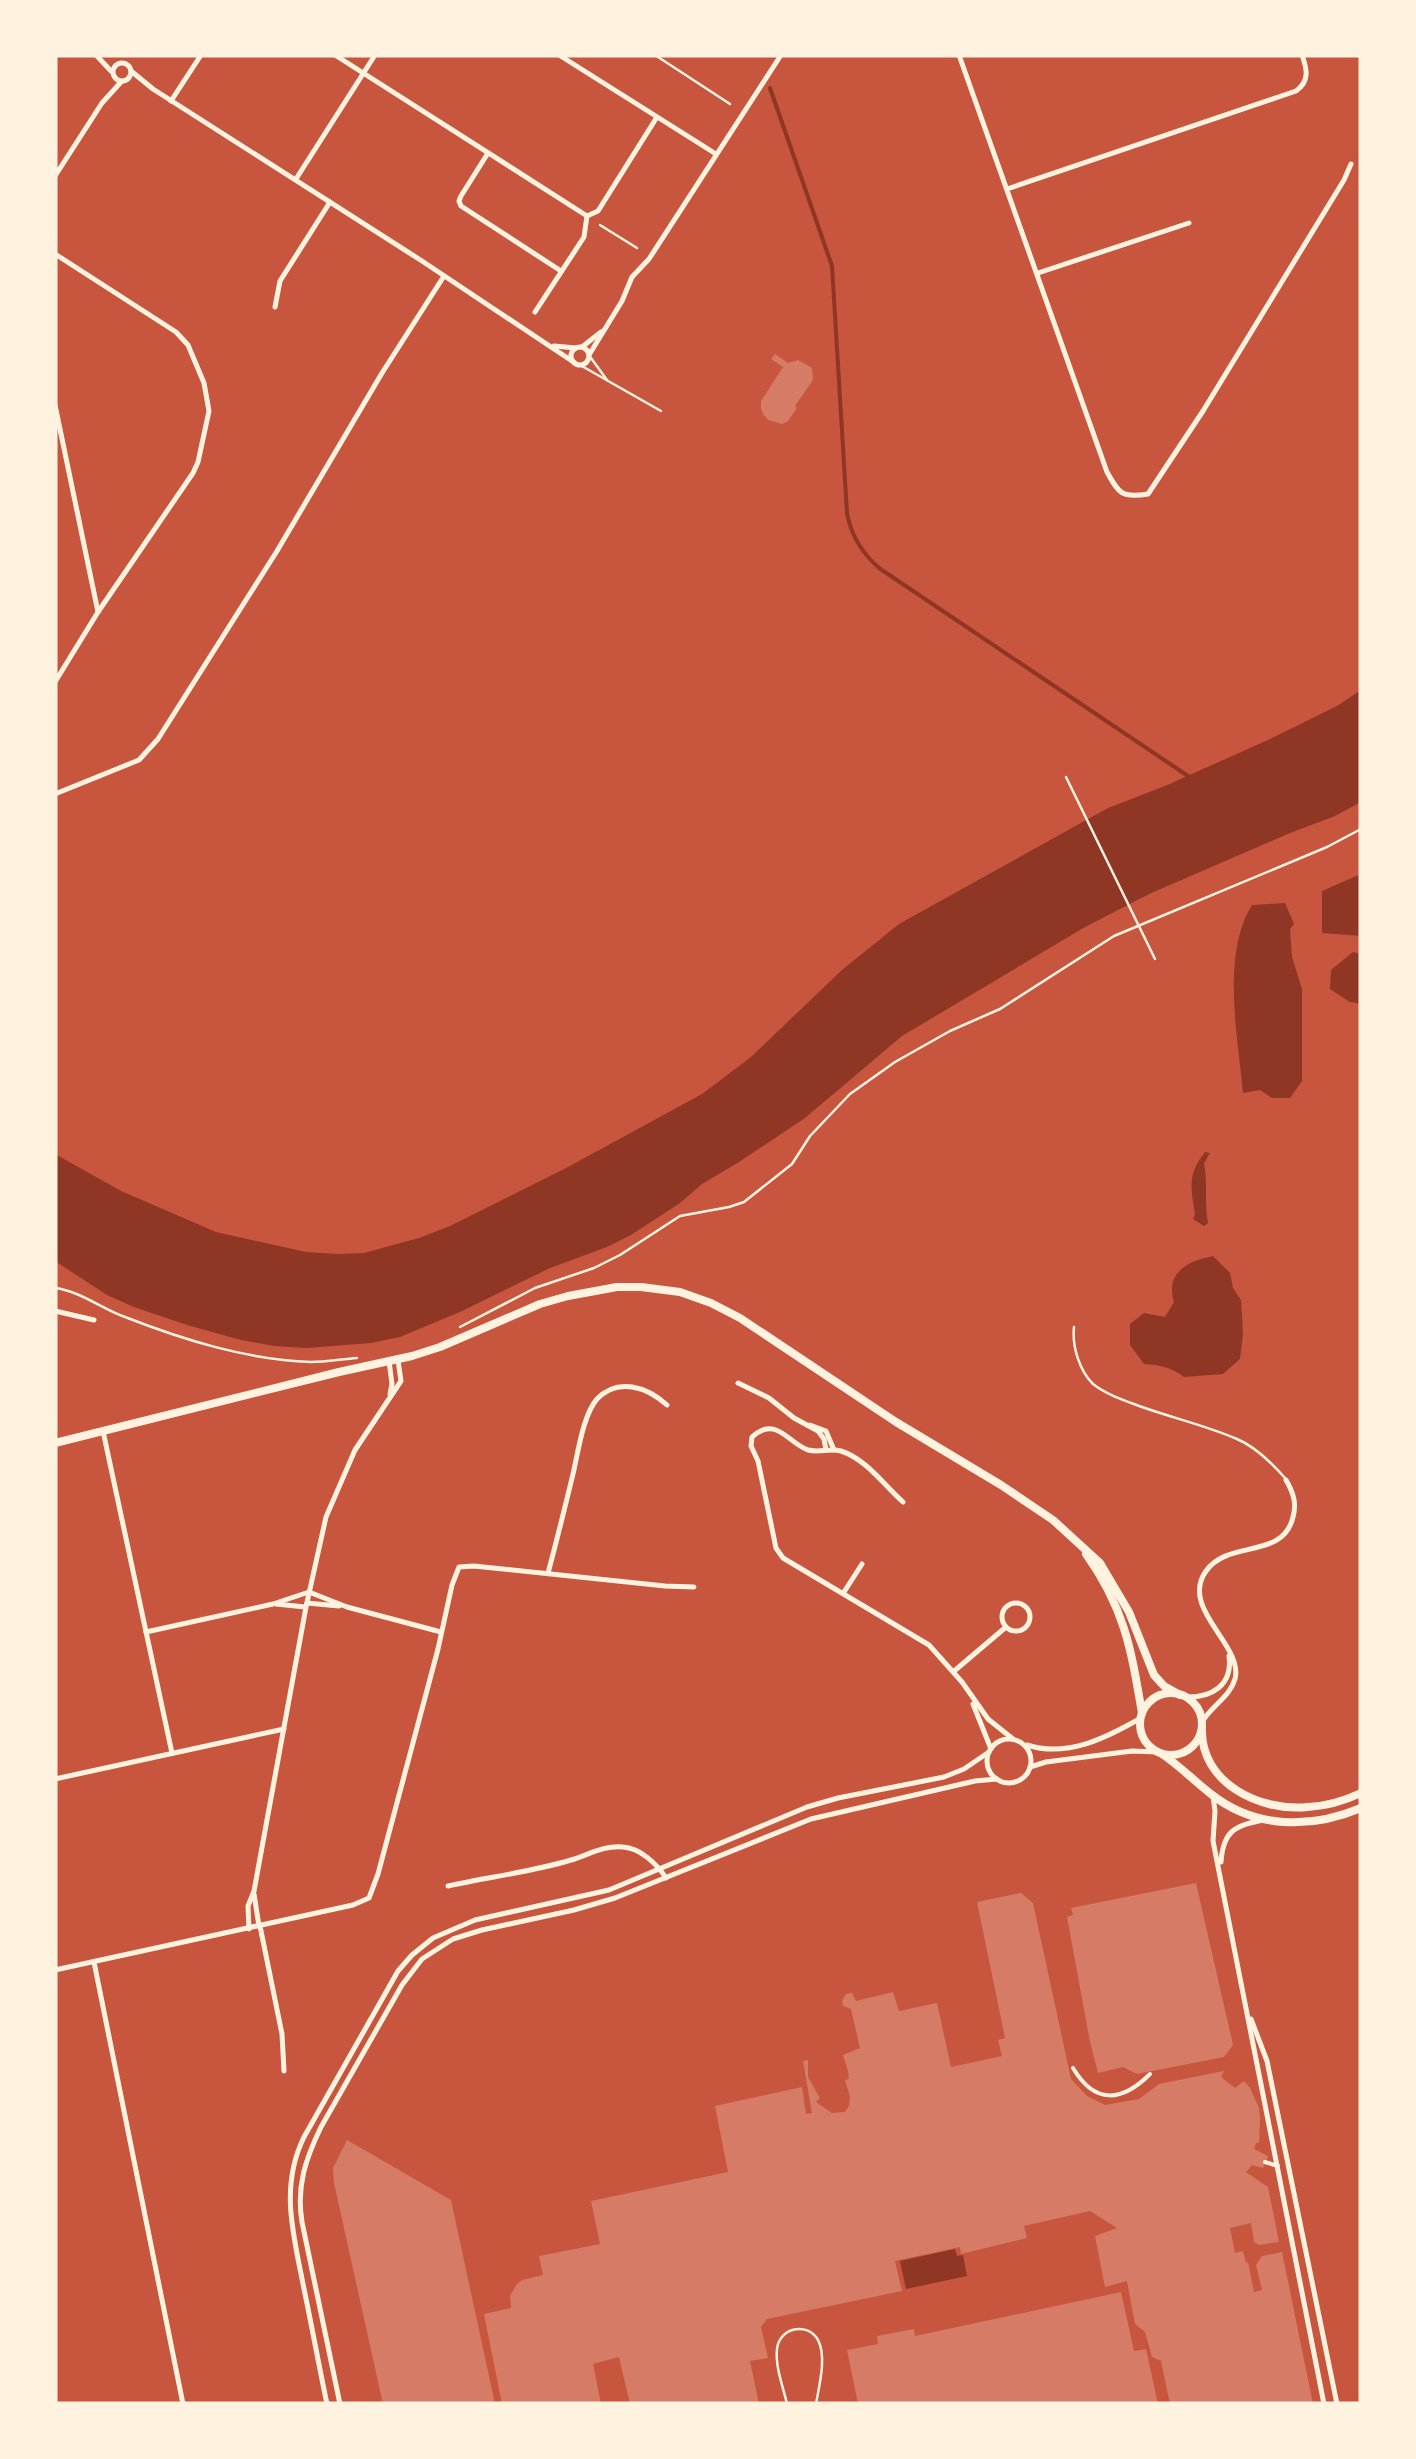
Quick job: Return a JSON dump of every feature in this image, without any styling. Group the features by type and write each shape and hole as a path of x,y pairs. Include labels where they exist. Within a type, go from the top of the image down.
{"main road":[{"path":"55,1442 440,1347 568,1296 641,1286 680,1292 740,1318 896,1422 1030,1504 1088,1550 1111,1578 1158,1681 1198,1710 1206,1754 1215,1771 1232,1788 1280,1806 1307,1808 1361,1793"},
{"path":"1066,1532 1097,1570 1118,1608 1132,1658 1145,1742 1183,1768 1213,1796 1246,1814 1284,1823 1313,1823 1361,1808"},
{"path":"1141,1716 1157,1696 1182,1696"},
{"path":"1160,1753 1180,1754 1188,1750 1199,1737 1202,1725"}],"street":[{"path":"96,55 122,82 153,90"},
{"path":"96,55 126,64 153,90 577,364 588,361 632,276 650,257 780,55"},
{"path":"171,101 201,55"},
{"path":"335,55 587,216"},
{"path":"296,180 375,55"},
{"path":"559,55 716,154"},
{"path":"959,55 1107,472 1117,490 1130,496 1148,494 1203,411 1351,164"},
{"path":"1007,189 1296,91 1307,73 1302,55"},
{"path":"102,103 114,67 119,64"},
{"path":"55,176 102,103 131,71"},
{"path":"587,216 598,211 657,117"},
{"path":"488,153 460,198 461,206 561,271"},
{"path":"275,308 280,282 330,202"},
{"path":"535,312 584,237 587,216"},
{"path":"1038,273 1189,223"},
{"path":"55,254 184,338 198,366 209,411 198,462 55,682"},
{"path":"55,794 139,760 158,738 444,276"},
{"path":"577,364 572,355 603,330"},
{"path":"551,346 587,350 589,356"},
{"path":"55,404 98,612"},
{"path":"55,1311 94,1320"},
{"path":"249,1928 248,1906 254,1892 306,1605 330,1506 355,1450 389,1396 393,1360"},
{"path":"738,1383 775,1402 821,1434 826,1450"},
{"path":"548,1573 584,1428 596,1400 612,1390 632,1386 650,1392 667,1405"},
{"path":"798,1420 823,1429 834,1450"},
{"path":"103,1430 172,1753"},
{"path":"340,2404 302,2222 301,2182 321,2127 402,1985 422,1959 453,1939 598,1904 811,1819 975,1781 1014,1782 1024,1777 1030,1767 1029,1752 988,1719 929,1645 778,1553 750,1442 754,1434 776,1430 808,1450 834,1450 857,1460 904,1502"},
{"path":"1202,1725 1234,1682 1235,1666 1204,1608 1202,1578 1226,1554 1286,1536 1295,1507 1286,1480"},
{"path":"844,1592 862,1564"},
{"path":"55,1970 365,1902 378,1874 459,1567 694,1587"},
{"path":"146,1632 273,1604 309,1592 347,1607 441,1632"},
{"path":"1016,1603 1026,1607 1030,1617 1026,1627 1016,1632 1006,1627 1002,1616 1005,1608 1016,1603"},
{"path":"273,1604 347,1607"},
{"path":"953,1672 1006,1627"},
{"path":"1182,1696 1209,1694 1221,1688 1230,1664 1226,1648"},
{"path":"953,1672 974,1705 990,1750 988,1767 997,1779"},
{"path":"327,2404 291,2224 290,2179 304,2136 398,1971 422,1946 459,1925 610,1890 806,1807 952,1774 1000,1741 1016,1740 1044,1749 1076,1746 1112,1734 1141,1716"},
{"path":"55,1779 284,1728"},
{"path":"1030,1767 1132,1751 1160,1753"},
{"path":"1213,1796 1213,1841 1324,2404"},
{"path":"1220,1870 1228,1835 1241,1825 1266,1820"},
{"path":"448,1886 569,1861 618,1846 637,1851 660,1868 666,1878"},
{"path":"254,1892 282,2034 284,2071"},
{"path":"94,1962 183,2404"},
{"path":"1248,2012 1266,2061 1336,2404"},
{"path":"1073,2068 1090,2088 1111,2096 1128,2092 1150,2074"},
{"path":"1266,2162 1278,2166"}],"lane":[{"path":"589,356 608,381"},
{"path":"577,364 661,411"},
{"path":"1074,1327 1076,1352 1095,1386 1120,1399 1240,1440 1272,1463 1286,1480"},
{"path":"787,2404 777,2358 778,2344 786,2332 798,2329 814,2336 820,2346 816,2404"}],"path":[{"path":"655,55 730,104"},
{"path":"600,225 637,248"},
{"path":"1066,777 1155,960"},
{"path":"456,1330 535,1288 607,1262 680,1216 744,1202 792,1164 810,1136 850,1094 895,1062 1000,1009 1114,936 1361,829"},
{"path":"55,1288 67,1289 113,1313 162,1331 229,1350 314,1362 372,1356"}],"shaded area":[{"path":"1361,690 1361,802 1149,894 1085,927 902,1036 805,1118 631,1235 550,1268 460,1312 400,1337 371,1343 307,1348 274,1346 187,1325 134,1307 107,1295 55,1261 55,1154 121,1191 216,1232 306,1252 364,1253 450,1226 702,1094 751,1057 842,970 899,924 1108,808 1268,740"},
{"path":"1361,874 1361,936 1322,933 1322,891"},
{"path":"1285,903 1294,924 1290,929 1292,957 1302,989 1302,1081 1290,1098 1272,1098 1260,1090 1243,1093 1234,972 1243,925 1252,905"},
{"path":"1353,952 1361,954 1361,1004 1330,989 1331,970"},
{"path":"1205,1152 1210,1153 1204,1163 1208,1223 1204,1226 1193,1219 1192,1182"},
{"path":"1213,1256 1230,1273 1241,1300 1240,1359 1223,1374 1184,1377 1165,1367 1144,1364 1130,1345 1130,1324 1144,1313 1165,1317 1174,1302 1176,1276 1187,1265"},
{"path":"955,2249 957,2256 963,2255 967,2276 906,2289 900,2261"}],"building":[{"path":"775,354 788,363 798,360 812,368 813,380 788,421 782,424 768,420 761,408 761,401 783,367 771,359"},
{"path":"1196,1883 1233,2045 1224,2057 1137,2074 1123,2067 1098,2073 1067,1917 1073,1915 1071,1908"},
{"path":"1021,1893 1033,1903 1071,2079 1087,2096 1105,2105 1139,2099 1159,2084 1224,2071 1221,2077 1235,2088 1244,2081 1250,2088 1260,2119 1259,2143 1254,2149 1268,2156 1263,2168 1252,2165 1246,2172 1268,2187 1279,2242 1254,2242 1251,2223 1230,2228 1235,2253 1243,2251 1248,2262 1254,2292 1262,2290 1256,2265 1262,2256 1282,2252 1313,2404 1170,2404 1161,2361 1152,2357 1145,2332 1135,2324 1127,2281 1105,2287 1095,2236 1117,2228 1090,2211 1024,2226 1027,2238 961,2254 960,2247 895,2261 902,2291 767,2319 761,2327 768,2358 750,2361 759,2404 630,2404 619,2357 593,2364 601,2404 502,2404 484,2314 511,2308 510,2296 517,2284 543,2275 539,2256 600,2244 591,2201 728,2172 715,2106 802,2087 806,2114 812,2113 803,2061 808,2060 808,2077 820,2098 816,2102 832,2113 845,2112 850,2097 843,2055 860,2048 851,2009 843,2006 846,1994 852,1993 856,2001 893,1992 899,2011 937,2003 951,2067 1002,2056 998,2040 1005,2038 977,1902"},
{"path":"347,2140 451,2200 495,2404 383,2404 334,2183 333,2168"},
{"path":"1121,2292 1134,2351 1146,2349 1158,2404 858,2404 847,2350 878,2344 877,2336 914,2329 915,2336"}],"waterway":[{"path":"770,88 832,266 847,513 858,544 879,568 1188,776"}]}
